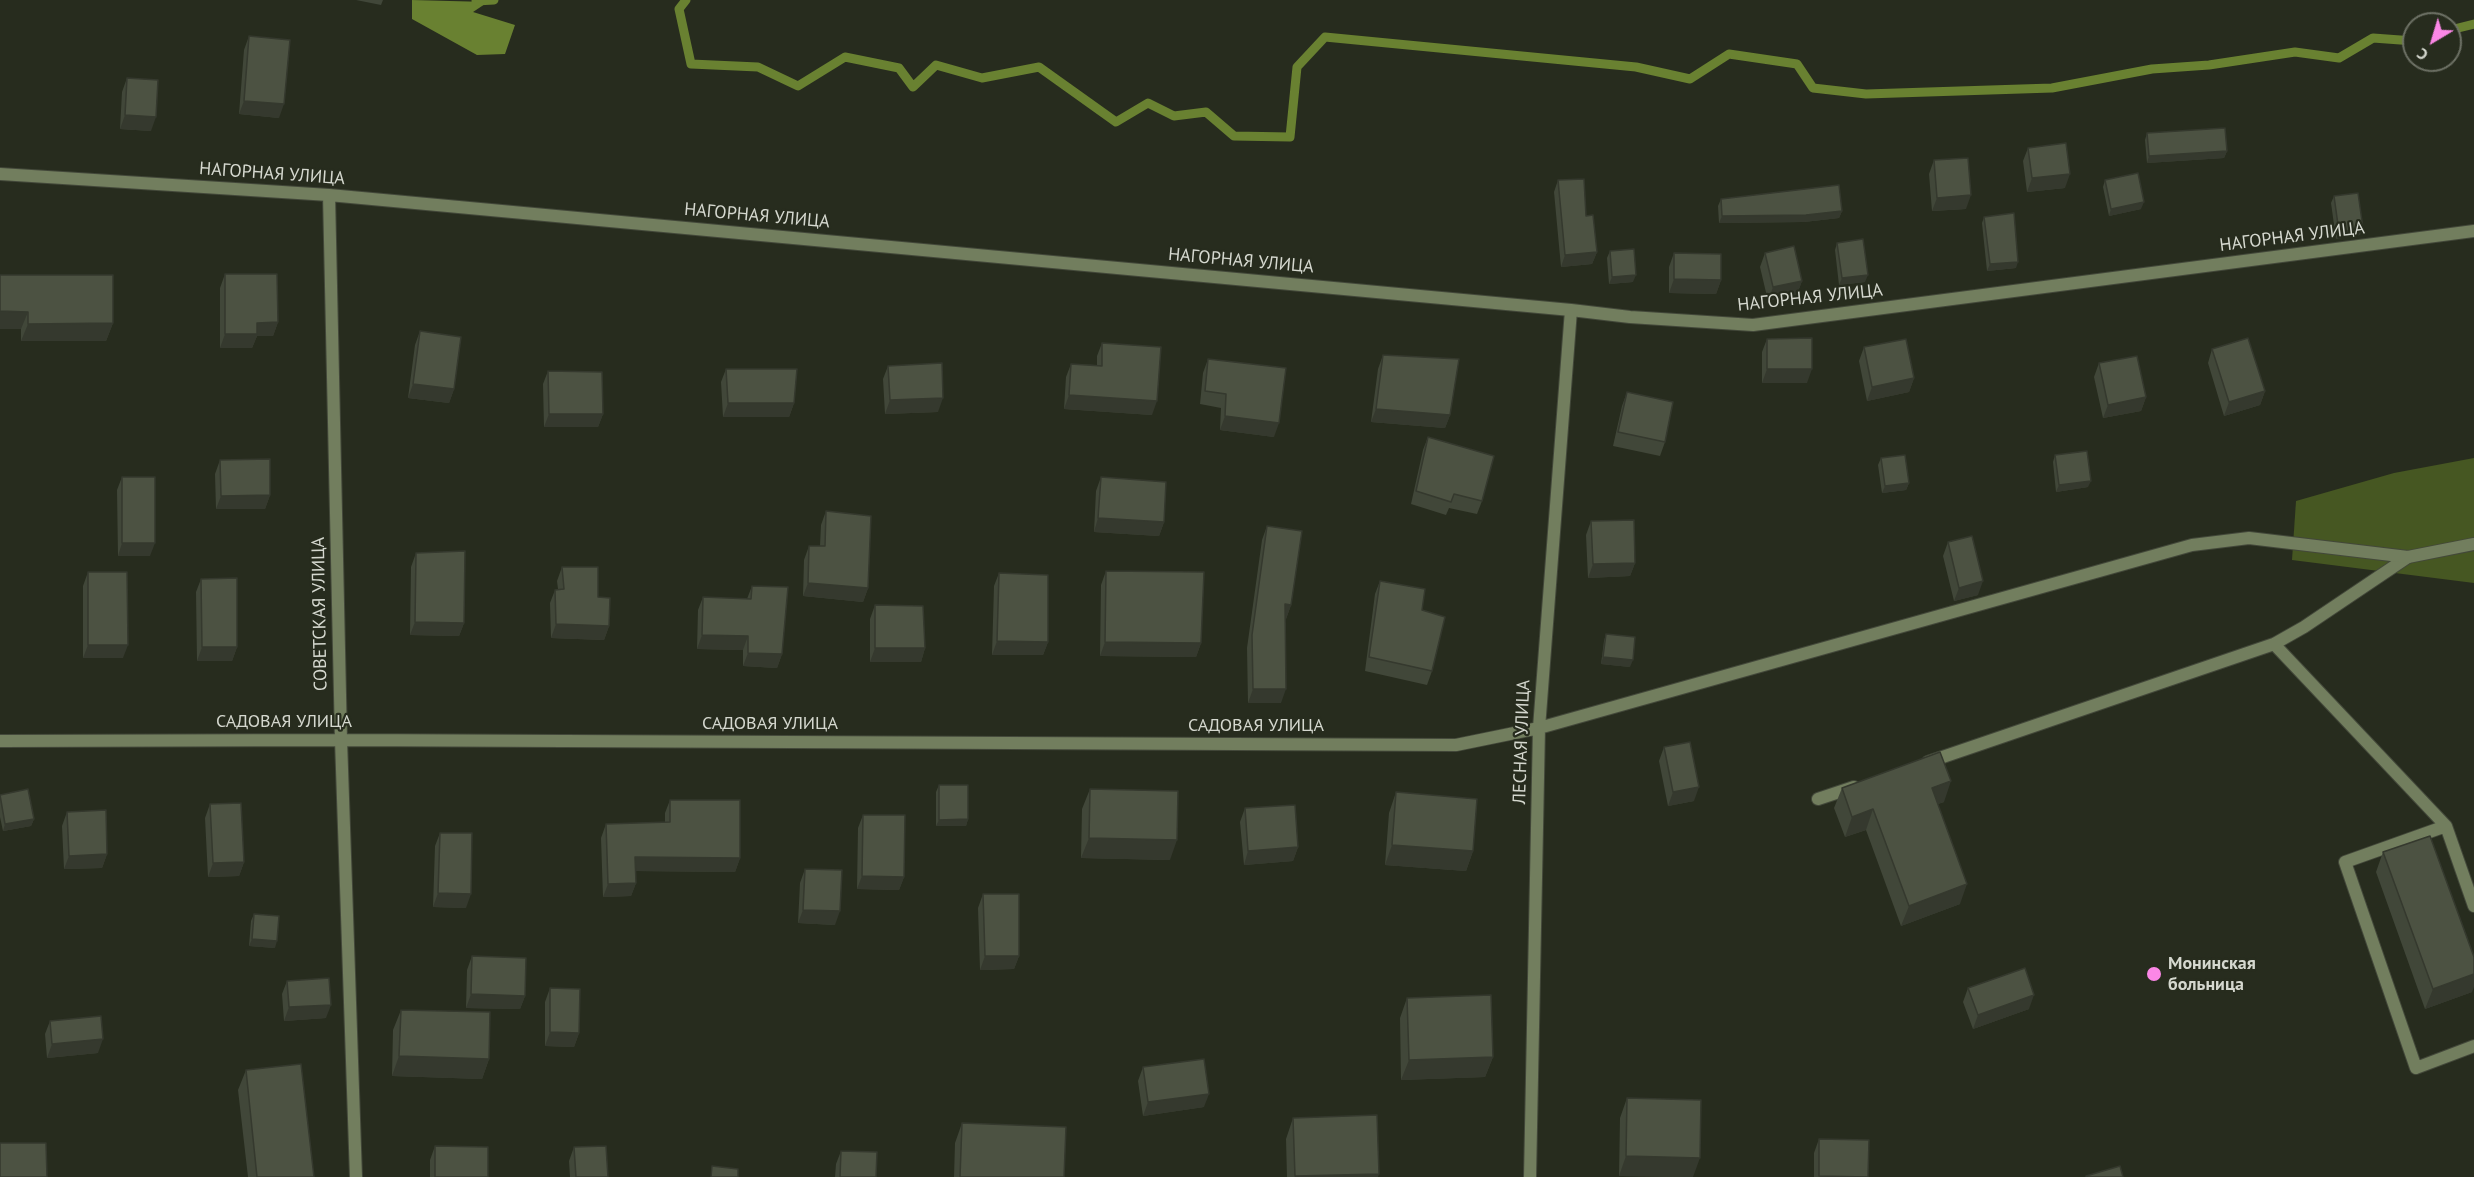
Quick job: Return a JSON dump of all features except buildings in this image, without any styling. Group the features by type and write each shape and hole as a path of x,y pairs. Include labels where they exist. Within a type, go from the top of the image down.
{"street":[{"name":"НАГОРНАЯ УЛИЦА","path":"0,174 329,195 1630,317 1753,325 2474,231"},
{"name":"СОВЕТСКАЯ УЛИЦА","path":"329,195 341,740 356,1177"},
{"name":"ЛЕСНАЯ УЛИЦА","path":"1530,1177 1539,728 1571,310"},
{"name":"САДОВАЯ УЛИЦА","path":"0,741 341,740 1456,745 1539,728 2192,544 2249,537 2408,557"},
{"path":"1918,765 2274,644 2304,627 2408,557 2474,544"},
{"path":"2274,644 2446,826 2474,906"},
{"path":"1818,799 1863,784"},
{"path":"2446,826 2345,862 2416,1068 2474,1046"}],"shaded area":[{"path":"412,0 488,2 473,12 515,25 505,54 477,55 412,19"},
{"path":"2474,458 2474,583 2292,560 2296,501 2394,473"}],"waterway":[{"path":"476,1 494,0"},
{"path":"686,0 679,9 691,64 758,67 798,86 845,57 899,68 913,87 936,65 982,78 1039,67 1116,122 1148,103 1174,116 1206,112 1234,136 1290,137 1297,67 1325,37 1636,67 1690,79 1729,54 1797,64 1813,88 1866,94 2052,88 2152,69 2209,65 2295,52 2339,58 2373,38 2402,40"},
{"path":"2462,27 2474,24"}],"place":[{"name":"Монинская больница","path":"2154,974"}]}
